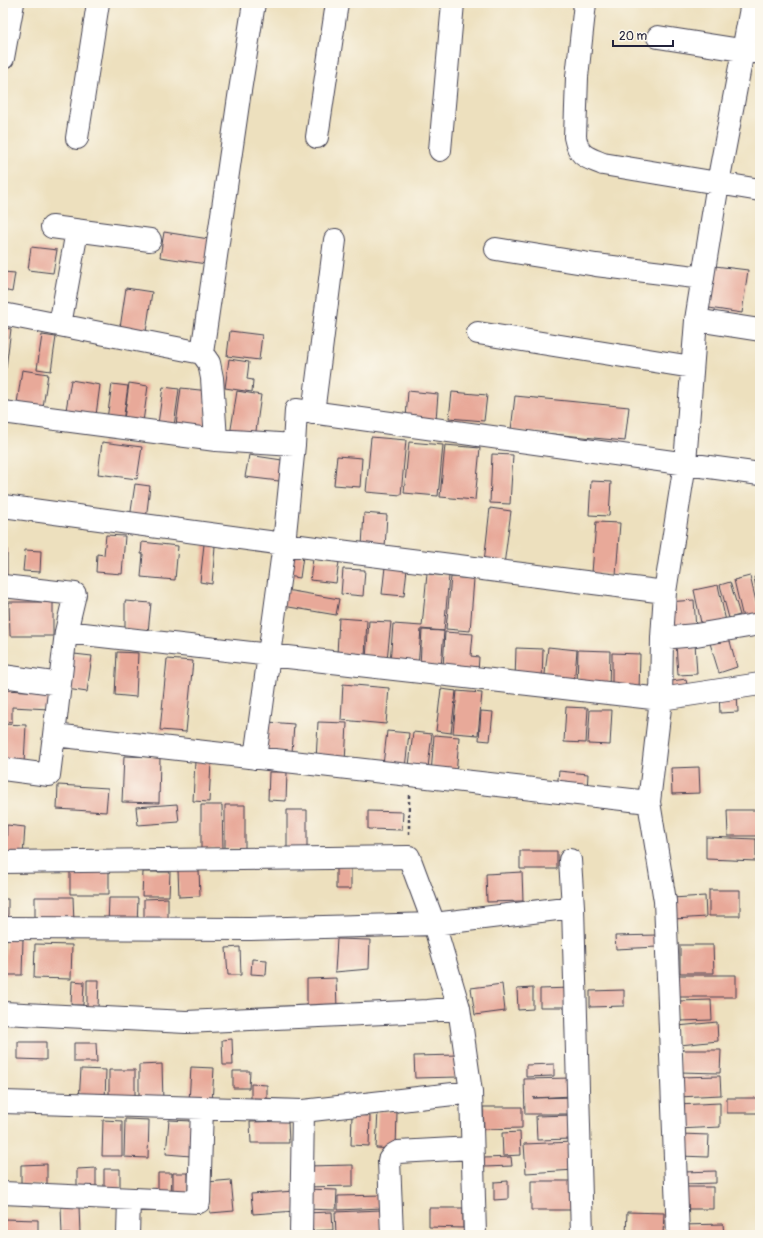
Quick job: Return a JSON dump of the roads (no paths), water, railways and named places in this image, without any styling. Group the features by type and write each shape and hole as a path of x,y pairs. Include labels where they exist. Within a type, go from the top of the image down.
{"street":[{"path":"3,58 13,3"},
{"path":"78,138 98,3"},
{"path":"202,354 254,3"},
{"path":"317,136 337,3"},
{"path":"440,150 453,3"},
{"path":"585,3 577,77 575,137 577,146 583,155 603,164 760,190"},
{"path":"678,1235 665,901 649,802 661,699 662,638 665,592 685,463 696,320 718,183 751,52 752,3"},
{"path":"658,37 751,52"},
{"path":"52,227 150,240"},
{"path":"60,325 77,231"},
{"path":"313,413 335,240"},
{"path":"496,249 568,261 703,278"},
{"path":"3,314 202,354 209,363 212,378 216,440"},
{"path":"696,320 760,330"},
{"path":"478,333 692,367"},
{"path":"255,758 284,544 296,410 760,474"},
{"path":"3,412 216,440 294,445"},
{"path":"3,506 284,544 665,592"},
{"path":"3,586 75,594 66,632 49,774 3,769"},
{"path":"662,638 696,635 760,624"},
{"path":"66,632 661,699 760,684"},
{"path":"3,676 60,684"},
{"path":"54,735 649,802"},
{"path":"3,862 410,857 434,924 459,1008 471,1092 475,1235"},
{"path":"570,860 573,908 582,1235"},
{"path":"3,928 250,929 434,924 573,908"},
{"path":"3,1013 186,1022 420,1012 459,1008"},
{"path":"3,1102 304,1111 471,1092"},
{"path":"3,1193 199,1202 202,1108"},
{"path":"300,1235 304,1111"},
{"path":"392,1235 389,1160 393,1155 398,1152 472,1148"},
{"path":"128,1235 129,1198"}]}
